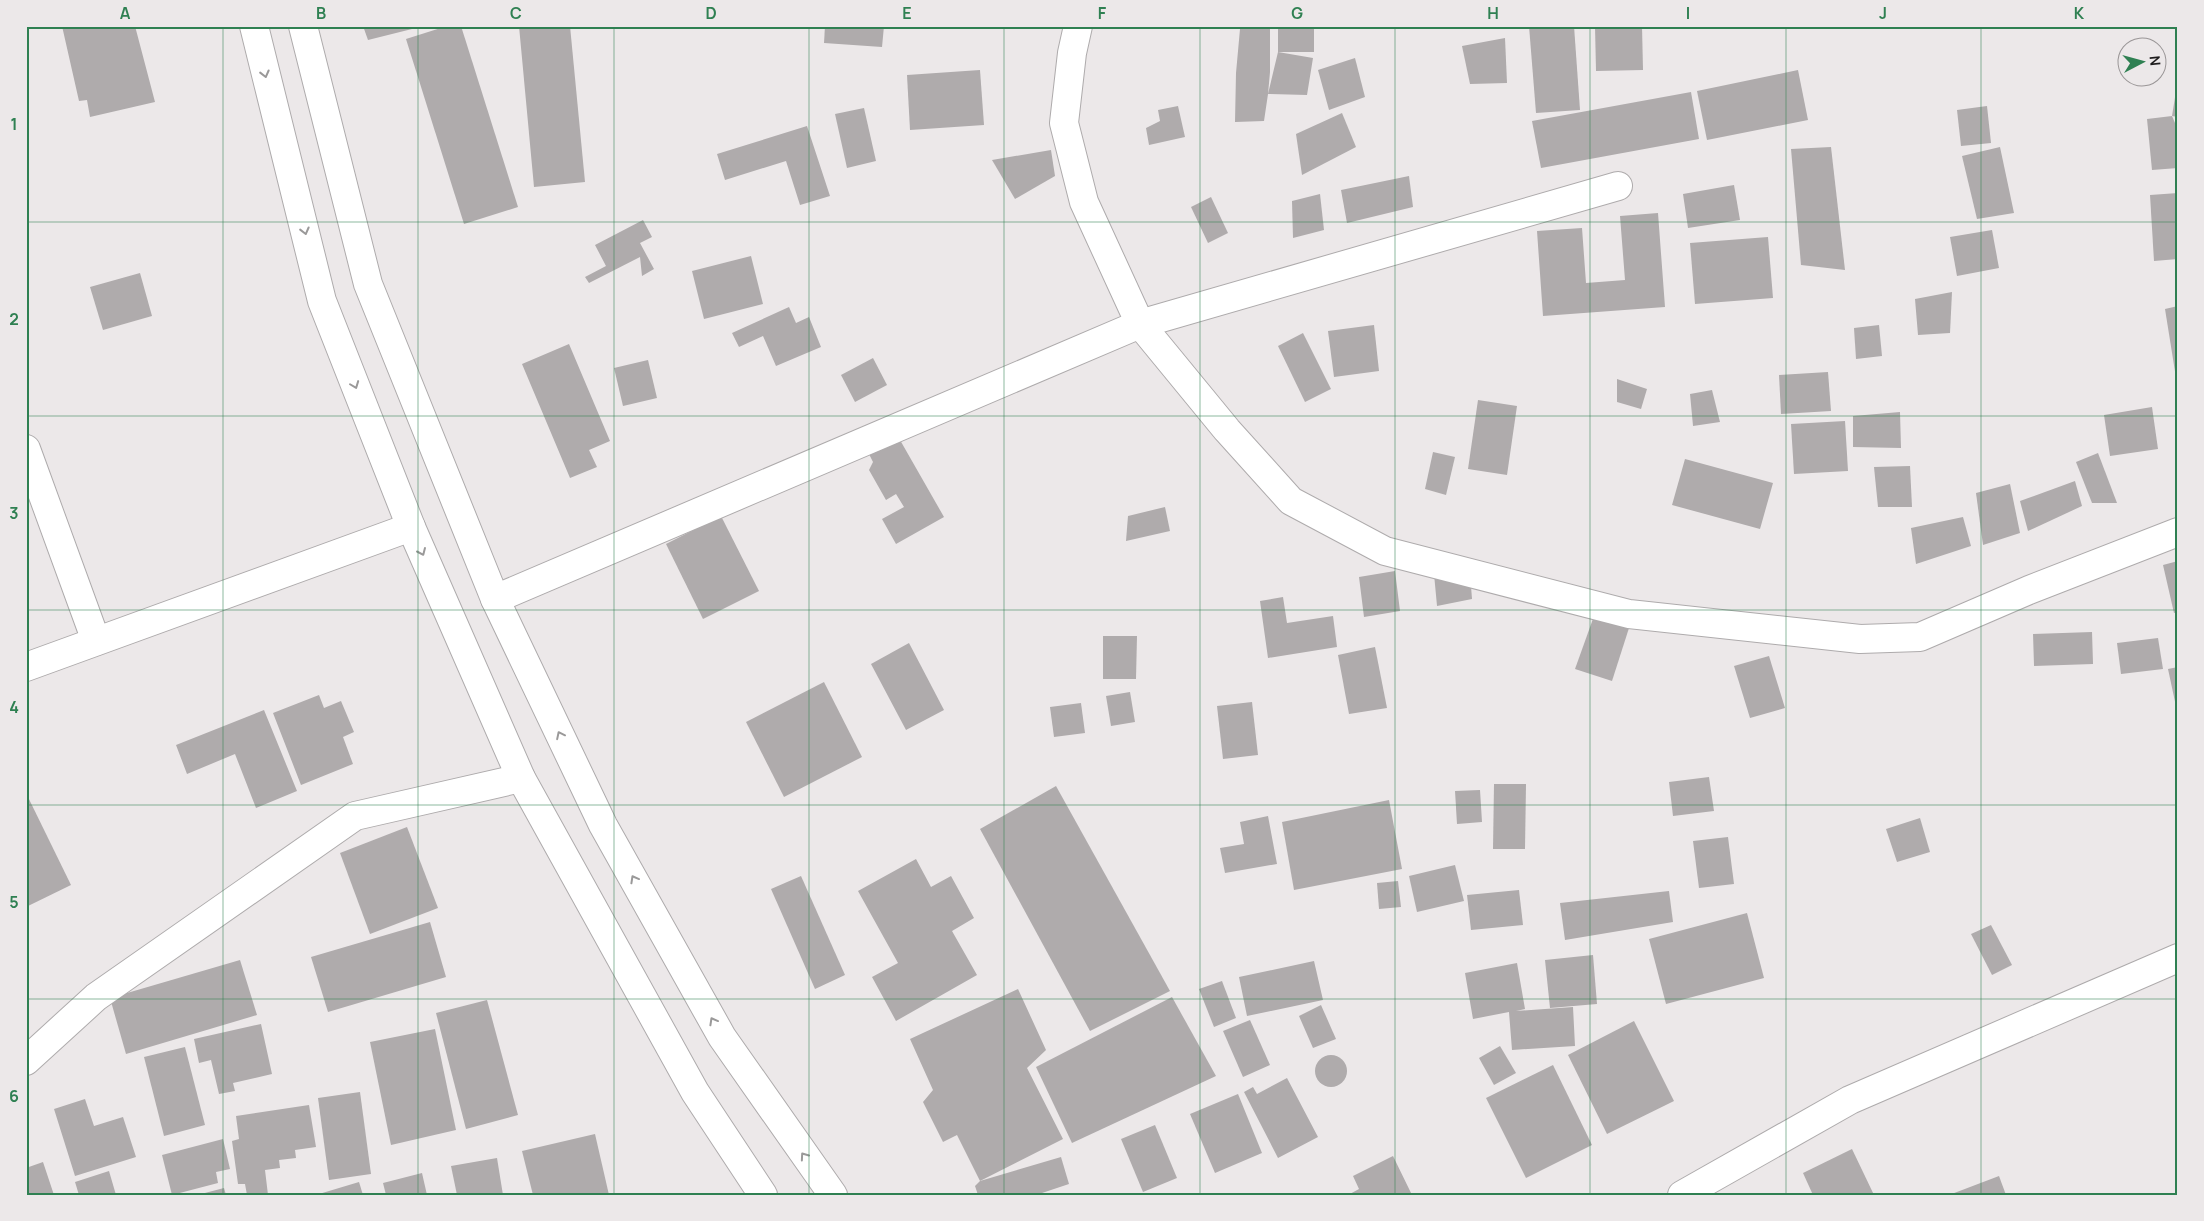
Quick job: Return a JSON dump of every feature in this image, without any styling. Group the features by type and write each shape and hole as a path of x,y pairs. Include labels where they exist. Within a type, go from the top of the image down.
{"street":[{"path":"254,26 322,301 411,527 521,778 695,1092 763,1195"},
{"path":"303,26 368,284 495,599 603,825 722,1037 833,1195"},
{"path":"1078,26 1072,53 1064,123 1084,202 1140,324 1228,430 1291,501 1385,551 1629,614 1860,639 1920,637 2030,590 2178,532"},
{"path":"495,599 1140,324 1618,186"},
{"path":"26,449 96,641"},
{"path":"26,667 411,527"},
{"path":"26,1061 96,997 354,816 521,778"},
{"path":"1682,1195 1850,1100 2178,958"}],"building":[{"path":"62,26 135,26 155,102 90,117 87,100 79,101"},
{"path":"363,26 420,26 420,27 368,40"},
{"path":"447,26 461,26 518,207 464,224 406,39"},
{"path":"519,26 570,26 585,182 534,187"},
{"path":"825,26 884,26 882,47 824,43"},
{"path":"1278,26 1314,26 1314,52 1278,52"},
{"path":"1529,26 1574,26 1580,110 1536,113"},
{"path":"1595,26 1642,26 1643,70 1596,71"},
{"path":"1240,29 1270,29 1268,94 1264,121 1235,122 1236,73"},
{"path":"1505,38 1507,83 1470,84 1462,46"},
{"path":"1278,52 1313,58 1307,95 1268,94"},
{"path":"1355,58 1365,97 1329,110 1318,70"},
{"path":"980,70 984,125 910,130 907,75"},
{"path":"1798,70 1808,120 1707,140 1697,91"},
{"path":"2178,85 2178,117 2172,116"},
{"path":"1691,92 1699,139 1541,168 1532,121"},
{"path":"1178,106 1185,137 1149,145 1146,128 1160,121 1158,110"},
{"path":"1987,106 1991,143 1961,146 1957,110"},
{"path":"864,108 876,161 847,168 835,114"},
{"path":"1342,113 1356,147 1302,175 1296,134"},
{"path":"2172,116 2178,130 2178,168 2152,170 2147,119"},
{"path":"807,126 830,196 800,205 786,161 725,180 717,154"},
{"path":"1831,147 1845,270 1801,265 1791,149"},
{"path":"2000,147 2014,213 1977,219 1962,156"},
{"path":"1051,150 1055,176 1015,199 992,160"},
{"path":"1409,176 1413,207 1347,223 1341,190"},
{"path":"1734,185 1740,220 1688,228 1683,194"},
{"path":"2178,193 2178,259 2154,261 2150,195"},
{"path":"1320,194 1324,230 1293,238 1292,201"},
{"path":"1211,197 1228,233 1208,243 1191,207"},
{"path":"1658,213 1665,307 1543,316 1537,231 1582,228 1586,283 1625,280 1620,216"},
{"path":"643,220 652,237 640,243 654,269 642,276 640,257 589,283 585,277 606,266 595,245"},
{"path":"1992,230 1999,268 1957,276 1950,237"},
{"path":"1768,237 1773,298 1695,304 1690,243"},
{"path":"751,256 763,304 704,319 692,271"},
{"path":"140,273 152,316 103,330 90,287"},
{"path":"1952,292 1950,333 1918,335 1915,299"},
{"path":"2178,306 2178,384 2177,384 2165,309"},
{"path":"789,307 796,323 809,317 821,347 776,366 763,336 739,347 732,333"},
{"path":"1374,325 1379,371 1334,377 1328,331"},
{"path":"1879,325 1882,356 1856,359 1854,328"},
{"path":"1303,333 1331,389 1305,402 1278,346"},
{"path":"569,344 610,441 589,450 597,467 570,478 522,364"},
{"path":"873,358 887,385 855,402 841,375"},
{"path":"648,360 657,398 623,406 614,368"},
{"path":"1828,372 1831,411 1781,414 1779,375"},
{"path":"1617,379 1647,389 1641,409 1617,402"},
{"path":"1712,390 1720,422 1693,426 1690,394"},
{"path":"1478,400 1517,406 1507,475 1468,469"},
{"path":"2152,407 2158,449 2110,456 2104,415"},
{"path":"1900,412 1901,448 1853,447 1853,416"},
{"path":"1845,421 1848,471 1794,474 1791,424"},
{"path":"896,433 944,517 896,544 882,519 904,507 896,494 886,500 869,470 873,462 867,450"},
{"path":"1433,452 1455,457 1446,495 1425,489"},
{"path":"2098,453 2117,503 2092,503 2076,462"},
{"path":"1685,459 1773,483 1760,529 1672,505"},
{"path":"1910,466 1912,507 1878,507 1874,467"},
{"path":"2075,481 2082,506 2028,531 2020,501"},
{"path":"2010,484 2020,533 1983,545 1976,493"},
{"path":"1165,507 1170,531 1126,541 1128,516"},
{"path":"721,516 759,591 703,619 666,544"},
{"path":"1963,517 1971,546 1916,564 1911,528"},
{"path":"1469,560 1472,599 1437,606 1433,563"},
{"path":"2178,561 2178,612 2174,613 2163,565"},
{"path":"1395,571 1400,611 1364,617 1359,577"},
{"path":"1283,597 1287,623 1333,616 1337,647 1268,658 1260,601"},
{"path":"1594,616 1629,628 1612,681 1575,669"},
{"path":"2092,632 2093,664 2034,666 2033,634"},
{"path":"1103,636 1137,636 1136,679 1103,679"},
{"path":"2158,638 2163,669 2121,674 2117,643"},
{"path":"909,643 944,710 906,730 871,664"},
{"path":"1375,647 1387,708 1349,714 1338,655"},
{"path":"1769,656 1785,708 1750,718 1734,666"},
{"path":"2178,667 2178,711 2177,711 2168,669"},
{"path":"824,682 862,757 784,797 746,722"},
{"path":"1130,692 1135,722 1111,726 1106,696"},
{"path":"319,695 324,708 341,701 354,732 343,737 353,764 301,785 273,713"},
{"path":"1252,702 1258,755 1223,759 1217,706"},
{"path":"1081,703 1085,733 1054,737 1050,707"},
{"path":"264,710 297,791 256,808 235,754 187,774 176,745"},
{"path":"1709,777 1714,811 1673,816 1669,782"},
{"path":"1494,784 1526,784 1525,849 1493,849"},
{"path":"1056,786 1170,991 1090,1031 980,829"},
{"path":"1480,790 1482,822 1457,824 1455,791"},
{"path":"26,793 71,885 26,907"},
{"path":"1389,800 1402,869 1294,890 1282,822"},
{"path":"1268,816 1277,864 1225,873 1220,848 1244,844 1240,822"},
{"path":"1920,818 1930,852 1897,862 1886,829"},
{"path":"407,827 438,908 370,934 340,853"},
{"path":"1728,837 1734,884 1699,888 1693,841"},
{"path":"916,859 931,887 951,876 974,918 952,931 977,975 896,1021 872,977 898,963 858,891"},
{"path":"1455,865 1464,901 1417,912 1409,876"},
{"path":"801,876 845,975 815,989 771,889"},
{"path":"1398,881 1401,907 1379,909 1377,883"},
{"path":"1519,890 1523,925 1471,930 1467,895"},
{"path":"1669,891 1673,922 1565,940 1560,903"},
{"path":"1747,913 1764,978 1666,1004 1649,939"},
{"path":"430,922 446,977 328,1012 311,957"},
{"path":"1991,925 2012,965 1992,975 1971,934"},
{"path":"1593,955 1597,1004 1550,1008 1545,960"},
{"path":"240,960 257,1015 126,1054 110,998"},
{"path":"1314,961 1323,1000 1247,1016 1239,977"},
{"path":"1517,963 1525,1009 1516,1011 1573,1007 1575,1046 1512,1050 1509,1012 1473,1019 1465,973"},
{"path":"1222,981 1236,1018 1214,1027 1199,989"},
{"path":"1018,989 1046,1050 1027,1068 1063,1139 980,1181 957,1135 943,1142 923,1102 933,1090 910,1039"},
{"path":"1172,997 1216,1076 1072,1143 1036,1067"},
{"path":"487,1000 518,1115 466,1129 436,1013"},
{"path":"1321,1005 1336,1039 1313,1048 1299,1016"},
{"path":"1250,1020 1270,1065 1243,1077 1223,1031"},
{"path":"1634,1021 1674,1101 1607,1134 1568,1055"},
{"path":"261,1024 272,1074 233,1083 235,1091 219,1094 211,1060 199,1063 194,1039"},
{"path":"435,1029 456,1130 391,1145 370,1042"},
{"path":"1500,1046 1516,1073 1494,1085 1479,1058"},
{"path":"185,1047 205,1125 164,1136 144,1057"},
{"path":"1331,1055 1337,1056 1342,1060 1346,1065 1346,1077 1342,1082 1337,1086 1331,1087 1325,1086 1320,1082 1316,1077 1315,1071 1316,1065 1320,1060 1325,1056"},
{"path":"1553,1065 1592,1145 1526,1178 1486,1098"},
{"path":"1287,1078 1318,1137 1278,1158 1244,1092 1253,1087 1257,1094"},
{"path":"360,1092 371,1174 329,1180 318,1098"},
{"path":"1238,1094 1262,1153 1215,1173 1190,1114"},
{"path":"85,1099 94,1126 123,1117 136,1157 75,1176 54,1109"},
{"path":"309,1105 316,1147 295,1150 296,1158 279,1160 280,1168 265,1170 268,1195 247,1195 245,1184 238,1184 232,1141 239,1139 236,1116"},
{"path":"1155,1125 1177,1178 1143,1192 1121,1139"},
{"path":"595,1134 609,1195 533,1195 522,1151"},
{"path":"223,1139 230,1169 216,1172 218,1183 172,1195 162,1155"},
{"path":"1852,1149 1874,1195 1813,1195 1803,1173"},
{"path":"1393,1156 1412,1195 1348,1195 1359,1189 1353,1176"},
{"path":"1061,1157 1069,1184 1036,1195 978,1195 975,1186 980,1181"},
{"path":"497,1158 503,1195 457,1195 451,1166"},
{"path":"43,1162 54,1195 26,1195 26,1168"},
{"path":"109,1171 116,1195 79,1195 75,1182"},
{"path":"422,1173 427,1195 386,1195 383,1183"},
{"path":"1999,1176 2006,1195 1949,1195"},
{"path":"359,1182 363,1195 319,1195 319,1194"},
{"path":"224,1188 226,1195 201,1195 201,1194"}]}
